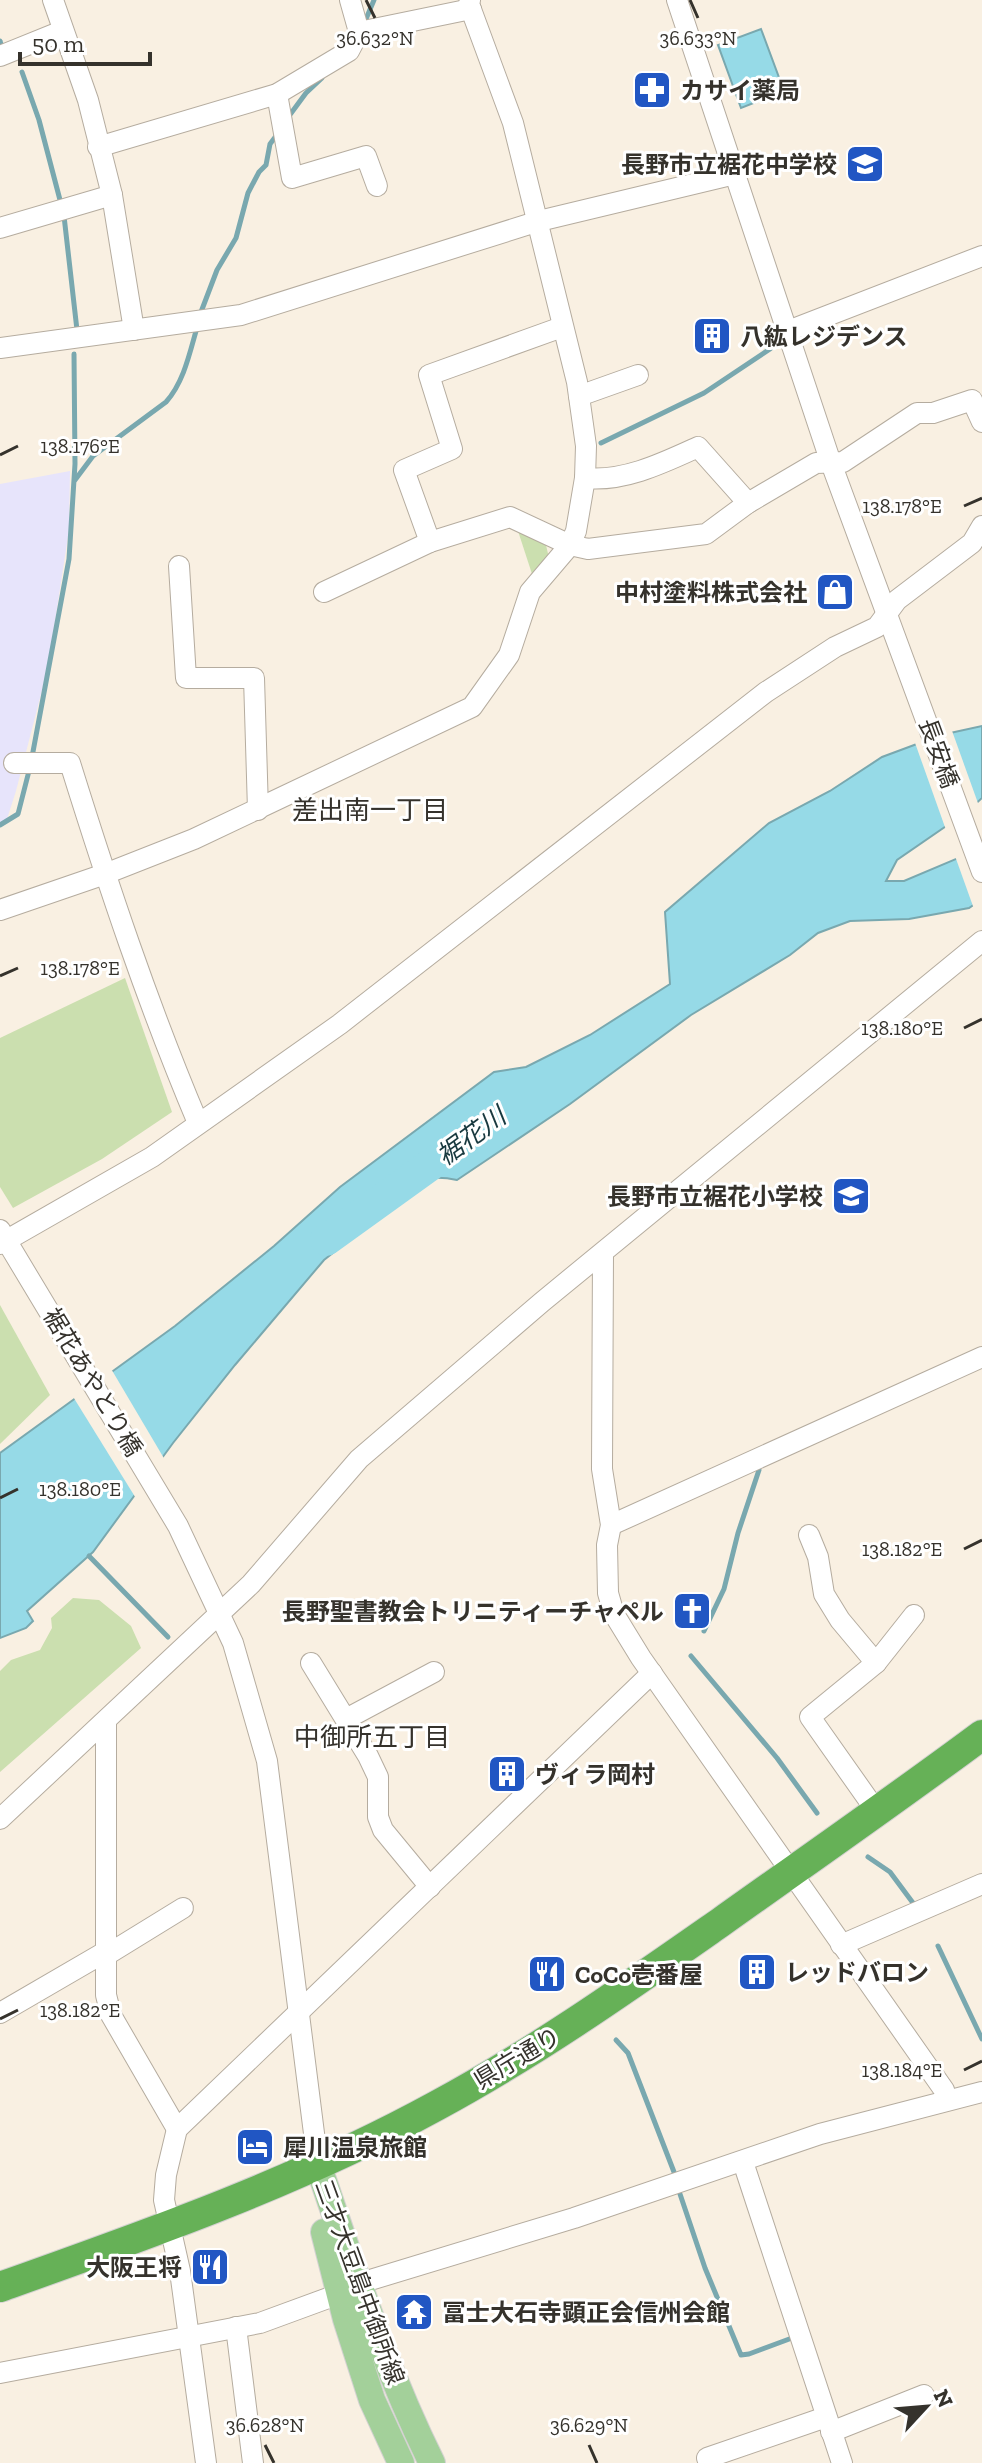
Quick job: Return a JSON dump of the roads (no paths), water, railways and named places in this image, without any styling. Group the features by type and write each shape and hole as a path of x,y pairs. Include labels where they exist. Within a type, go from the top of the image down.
{"highway":[{"name":"県庁通り","path":"0,2287 170,2227 318,2165 435,2107 553,2038 982,1735"}],"main road":[{"name":"三才大豆島中御所線","path":"318,2165 372,2400 401,2463"},
{"name":"三才大豆島中御所線","path":"348,2289 432,2463"}],"street":[{"path":"53,0 88,100 112,195 134,330"},
{"path":"98,147 277,94 349,51 359,32 350,0"},
{"name":"長安橋","path":"677,0 831,463 982,872"},
{"path":"0,910 105,874 258,810 472,707 509,655 530,592 570,545 576,531 585,478 586,446 579,396 513,123 470,4 359,32"},
{"path":"0,56 62,31"},
{"path":"277,94 292,178 366,156 377,186"},
{"path":"0,348 241,315 539,221 735,174"},
{"path":"0,228 112,195"},
{"path":"788,331 982,256"},
{"path":"430,542 404,470 452,449 429,375 562,327"},
{"path":"579,396 638,375"},
{"path":"324,592 430,542 510,517 570,545 588,549 706,534 748,503 816,463 843,462 917,413 933,413 972,400 982,422"},
{"path":"585,478 602,480 653,467 698,447 748,503"},
{"path":"5,1241 152,1157 340,1024 766,692 835,647 877,627 897,600 972,543 982,526"},
{"path":"179,566 186,678 254,678 258,810"},
{"path":"24,764 70,763 163,1040 198,1123"},
{"path":"0,1819 106,1722 216,1605 251,1584 359,1459 542,1302 982,941"},
{"name":"裾花あやとり橋","path":"5,1241 171,1514 233,1643 267,1761 318,2165"},
{"path":"603,1254 602,1469 611,1525 607,1571 614,1614 790,1873 944,2090 947,2100"},
{"path":"611,1525 982,1357"},
{"path":"809,1535 818,1557 824,1594 840,1620 876,1663"},
{"path":"877,1812 810,1717 876,1663 914,1615"},
{"path":"311,1663 378,1777 378,1817 383,1830 430,1887"},
{"path":"346,1719 434,1672"},
{"path":"206,2463 180,2271 164,2200 166,2175 177,2129 652,1673"},
{"path":"106,1722 106,1995 111,2015 177,2129"},
{"path":"841,1945 982,1884"},
{"path":"0,2013 183,1908"},
{"path":"0,2373 260,2323 348,2289 574,2218 820,2134 982,2092"},
{"path":"743,2162 842,2463"},
{"path":"236,2327 253,2463"},
{"path":"709,2463 707,2458 924,2395"}],"water":[{"path":"761,29 784,91 741,108 718,45"},
{"path":"982,726 982,798 897,860 886,881 904,881 982,848 982,899 969,908 909,919 850,921 818,933 790,955 691,1015 570,1104 457,1180 428,1178 416,1181 360,1216 357,1234 324,1260 235,1365 93,1552 27,1611 33,1621 26,1628 0,1638 0,1453 175,1326 274,1246 340,1187 494,1072 526,1067 590,1035 670,984 665,912 769,823 830,791 882,757 941,735"}],"waterway":[{"path":"366,19 374,0"},
{"path":"22,72 39,120 60,200"},
{"path":"289,116 322,78"},
{"path":"201,312 217,270 236,238 248,193 266,165 270,144 276,136"},
{"path":"64,216 77,330"},
{"path":"75,480 93,456 172,395 181,378 196,331"},
{"path":"601,443 704,393 770,349"},
{"path":"32,757 69,559 75,464 74,354"},
{"path":"0,825 18,814 30,767"},
{"name":"裾花川","path":"326,1240 444,1155"},
{"path":"704,1631 724,1589 759,1470"},
{"path":"89,1556 168,1637"},
{"path":"691,1656 777,1758 817,1813"},
{"path":"868,1857 890,1872 916,1907"},
{"path":"938,1946 982,2039"},
{"path":"616,2040 628,2053 674,2172"},
{"path":"680,2194 705,2268 741,2355 792,2338"}],"place":[{"name":"カサイ薬局","path":"652,90"},
{"name":"長野市立裾花中学校","path":"865,164"},
{"name":"八紘レジデンス","path":"712,336"},
{"name":"中村塗料株式会社","path":"835,592"},
{"name":"長野市立裾花小学校","path":"851,1196"},
{"name":"長野聖書教会トリニティーチャペル","path":"692,1611"},
{"name":"ヴィラ岡村","path":"507,1774"},
{"name":"レッドバロン","path":"757,1972"},
{"name":"CoCo壱番屋","path":"547,1974"},
{"name":"犀川温泉旅館","path":"255,2147"},
{"name":"大阪王将","path":"210,2267"},
{"name":"冨士大石寺顕正会信州会館","path":"414,2312"}],"district":[{"name":"差出南一丁目","path":"370,810"},
{"name":"中御所五丁目","path":"372,1737"}]}
